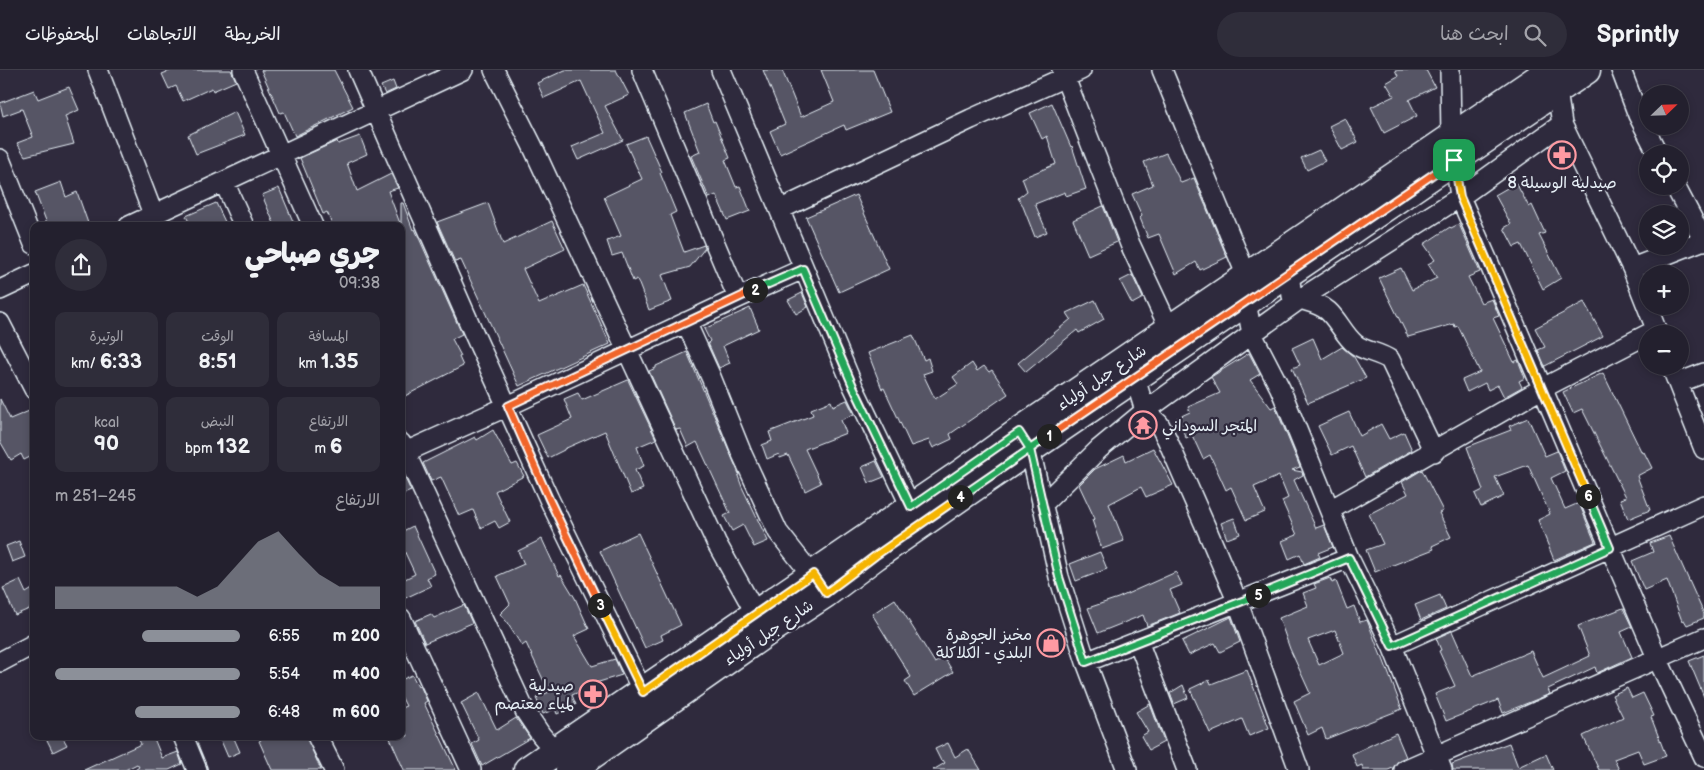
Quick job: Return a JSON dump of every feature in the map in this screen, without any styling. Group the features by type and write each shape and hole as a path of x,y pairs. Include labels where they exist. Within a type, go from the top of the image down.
{"main road":[{"name":"شارع جبل أولياء","path":"528,770 562,761 765,633 819,584 911,507 1134,378 1247,289 1453,148 1554,80 1586,70"},
{"name":"شارع جبل أولياء","path":"562,761 643,692 756,614 875,556 1170,330 1247,289 1288,274 1453,148"}],"street":[{"path":"98,70 153,214"},
{"path":"243,70 311,222"},
{"path":"358,70 553,508 643,692"},
{"path":"137,222 463,70"},
{"path":"494,70 532,145 716,542 756,614"},
{"path":"642,70 738,298"},
{"path":"722,70 853,386 911,507"},
{"path":"1162,70 1247,289 1252,334 1280,388 1349,558 1392,646 1439,764"},
{"path":"1450,70 1453,148 1460,197 1658,660 1704,757"},
{"path":"1621,70 1638,115 1653,145"},
{"path":"781,209 1069,72 1130,244 1170,330"},
{"path":"1554,80 1562,124 1632,268 1650,325"},
{"path":"1042,505 1099,449 1145,411 1300,299 1460,197 1562,124"},
{"path":"0,159 30,234"},
{"path":"224,182 242,222"},
{"path":"1632,268 1704,241 1680,195"},
{"path":"405,449 508,406 803,269"},
{"path":"1288,274 1292,296 1320,305 1328,311 1354,343 1390,360 1434,452"},
{"path":"0,290 30,276"},
{"path":"686,322 712,377 742,454 778,532 819,584"},
{"path":"0,323 30,382"},
{"path":"1330,510 1543,388 1639,340"},
{"path":"1689,374 1704,373"},
{"path":"1674,375 1704,449"},
{"path":"1134,378 1145,411 1159,424 1167,439 1238,603 1300,770"},
{"path":"1025,440 1059,577 1086,662 1127,770"},
{"path":"405,456 525,711 562,761"},
{"path":"1392,646 1704,505"},
{"path":"1086,662 1349,558"},
{"path":"405,627 471,770"},
{"path":"1404,770 1439,764 1704,638"},
{"path":"1138,641 1187,770"},
{"path":"0,662 30,646"},
{"path":"185,740 197,770"},
{"path":"319,740 334,770"}],"building":[{"path":"172,70 231,70 236,81 213,91 212,88 183,101 176,86 169,89 162,74"},
{"path":"261,70 334,70 353,107 295,136 284,112 280,113"},
{"path":"565,70 616,70 629,95 605,106 623,140 578,160 572,147 605,133 581,81 544,98 537,83"},
{"path":"763,70 782,70 801,117 834,102 821,70 873,70 890,112 846,130 844,125 780,154 770,131 785,124"},
{"path":"1395,70 1426,70 1435,87 1409,100 1417,116 1384,133 1371,107 1394,96 1386,83 1398,76"},
{"path":"393,81 396,89 385,94 381,86"},
{"path":"69,87 79,110 65,116 74,144 25,156 17,143 33,137 22,109 3,116 0,103 34,90 38,99"},
{"path":"1052,103 1072,146 1086,189 1066,196 1065,192 1035,204 1047,232 1035,237 1018,198 1027,191 1022,178 1056,164 1047,136 1042,139 1030,113"},
{"path":"706,104 730,158 725,160 736,187 740,186 750,211 727,220 716,195 709,198 691,156 700,152 685,113"},
{"path":"235,112 245,135 196,154 188,135"},
{"path":"1345,118 1358,142 1342,150 1329,126"},
{"path":"360,136 367,154 347,163 357,191 391,174 398,188 388,191 400,222 331,222 327,212 323,214 300,158 337,141 338,144"},
{"path":"646,136 662,172 660,173 676,212 670,215 684,252 704,245 705,248 690,267 662,275 672,301 649,310 637,279 633,281 622,253 612,256 607,241 621,236 604,197 642,179 626,144"},
{"path":"1319,150 1325,161 1307,170 1301,158"},
{"path":"1166,153 1181,183 1194,178 1227,257 1200,270 1196,262 1176,274 1159,234 1148,238 1140,218 1142,216 1132,194 1153,185 1144,162"},
{"path":"61,182 66,197 77,192 88,222 46,222 35,192"},
{"path":"1516,183 1529,207 1532,205 1545,233 1539,235 1561,278 1543,289 1521,244 1514,247 1504,228 1511,224 1495,195"},
{"path":"279,188 293,222 273,222 262,195"},
{"path":"856,195 889,269 839,292 806,217"},
{"path":"216,203 225,222 189,222 186,216"},
{"path":"401,203 403,203 413,230 415,229 462,334 452,339 461,356 459,357 463,366 405,396 405,222 401,222"},
{"path":"488,203 503,244 552,221 565,249 523,269 539,304 583,285 610,344 519,386 461,260 455,262 437,222"},
{"path":"1103,206 1117,242 1088,255 1073,220"},
{"path":"1459,224 1480,272 1468,277 1481,303 1492,299 1499,316 1493,318 1514,362 1518,360 1525,378 1519,381 1522,387 1504,397 1498,385 1488,390 1485,383 1467,392 1462,380 1480,372 1458,326 1455,327 1454,324 1408,337 1379,278 1401,268 1412,290 1437,278 1428,264 1435,260 1424,244 1450,227"},
{"path":"1132,275 1143,298 1132,304 1120,281"},
{"path":"802,293 808,307 796,314 788,300"},
{"path":"1095,300 1104,319 1079,333 1077,330 1026,372 1018,363 1071,319 1067,313"},
{"path":"1584,302 1603,336 1545,366 1538,350 1545,347 1535,328"},
{"path":"750,308 759,329 723,346 730,363 719,368 704,329"},
{"path":"913,335 924,360 928,358 932,371 923,374 935,399 958,384 953,377 972,363 977,371 984,366 989,372 992,370 1008,394 950,434 952,439 933,448 929,440 911,446 884,388 882,389 868,353"},
{"path":"1313,338 1322,359 1342,347 1354,357 1366,378 1308,403 1292,368 1300,365 1292,348"},
{"path":"687,352 739,474 742,487 768,541 754,547 743,525 732,531 724,516 730,513 697,442 688,447 680,429 676,430 649,371"},
{"path":"1249,353 1260,374 1250,380 1271,408 1275,406 1300,467 1292,470 1302,472 1303,475 1294,480 1316,528 1324,525 1333,547 1318,553 1320,557 1304,564 1300,554 1289,559 1282,541 1297,535 1282,501 1288,498 1279,476 1254,487 1265,512 1246,520 1231,487 1226,490 1210,455 1203,459 1192,435 1186,438 1177,418 1190,412 1188,407 1220,393 1211,377"},
{"path":"1603,373 1642,453 1644,452 1652,468 1637,476 1650,510 1628,519 1620,499 1626,497 1582,409 1573,413 1563,392"},
{"path":"628,380 656,439 637,447 644,466 635,470 643,489 631,494 605,431 548,458 537,435 572,419 564,399 578,393 582,400"},
{"path":"0,399 10,419 30,411 30,457 24,460 21,454 11,460 0,441"},
{"path":"847,400 854,414 841,420 846,433 805,449 821,483 805,491 788,455 780,458 779,454 767,459 762,445 772,441 769,432 813,415 811,409 831,401 833,406"},
{"path":"1349,412 1360,436 1381,424 1389,439 1404,432 1412,450 1365,477 1351,446 1332,455 1318,426"},
{"path":"1528,418 1545,456 1557,451 1565,471 1551,478 1565,509 1579,503 1595,542 1554,560 1538,520 1550,514 1528,465 1495,477 1504,496 1481,507 1475,494 1483,490 1467,447 1511,430 1509,426"},
{"path":"493,430 512,465 517,463 524,476 495,491 510,522 499,528 495,521 481,528 473,510 459,516 441,477 431,481 423,463 475,437 477,440"},
{"path":"1153,448 1173,485 1146,497 1141,487 1109,504 1124,541 1102,549 1092,520 1095,519 1079,485 1095,469 1124,455 1126,461"},
{"path":"876,461 884,477 869,483 862,467"},
{"path":"1422,470 1443,511 1439,513 1451,537 1432,546 1434,549 1375,572 1366,550 1383,544 1369,514 1408,494 1402,482"},
{"path":"405,478 411,491 405,493"},
{"path":"1234,518 1240,534 1227,539 1221,523"},
{"path":"413,526 435,574 427,578 431,586 405,598 405,579 415,574 405,553 405,530"},
{"path":"638,533 681,625 661,635 663,640 645,648 600,551"},
{"path":"1669,536 1704,614 1704,618 1687,625 1684,620 1682,621 1667,580 1644,590 1632,561 1653,552 1650,543"},
{"path":"542,539 559,576 561,575 575,598 589,629 574,636 592,666 615,659 622,675 579,688 581,691 572,695 576,705 557,714 555,709 543,714 536,698 549,692 526,643 522,646 500,614 510,604 497,576 524,564 518,551"},
{"path":"19,541 25,557 12,562 6,546"},
{"path":"1100,552 1107,569 1076,581 1070,564"},
{"path":"1176,572 1182,585 1170,590 1180,613 1147,626 1143,615 1098,633 1088,608 1118,598"},
{"path":"1330,578 1332,583 1336,581 1347,609 1354,606 1360,622 1367,620 1402,709 1326,739 1322,728 1308,735 1294,701 1310,693 1290,649 1279,618 1308,606 1303,593 1316,588 1314,584","holes":["1335,630 1344,653 1319,665 1308,640"]},
{"path":"20,580 26,593 30,590 30,609 15,615 3,588"},
{"path":"1440,595 1446,609 1421,620 1415,605"},
{"path":"895,599 935,663 944,657 953,672 914,696 905,681 911,677 872,614"},
{"path":"464,605 472,623 425,643 415,621 431,614 434,618"},
{"path":"1623,608 1632,627 1621,632 1632,657 1597,673 1595,667 1548,689 1550,694 1503,713 1498,700 1446,721 1435,694 1455,686 1439,651 1441,650 1436,638 1452,631 1472,676 1531,651 1543,678 1590,656 1578,626"},
{"path":"1231,617 1240,642 1220,652 1215,643 1189,655 1182,641"},
{"path":"1704,655 1704,697 1689,661"},
{"path":"1247,670 1269,728 1249,736 1242,719 1210,733 1190,689 1209,680 1211,684"},
{"path":"412,675 418,686 420,685 427,701 424,703 456,770 404,770 391,740 405,740 405,736 408,736 405,729 405,678"},
{"path":"1183,685 1188,698 1174,704 1170,693"},
{"path":"1627,688 1632,698 1643,693 1654,716 1651,717 1666,756 1644,764 1638,750 1614,759 1619,770 1599,770 1583,736 1623,717 1612,695"},
{"path":"479,693 497,730 516,718 530,738 482,766 472,744 479,740 461,703"},
{"path":"1150,704 1164,742 1149,750 1141,736 1148,732 1136,712"},
{"path":"1396,733 1406,757 1399,760 1393,768 1388,770 1363,770 1362,765 1357,767 1352,754"},
{"path":"47,740 64,740 67,745 53,752"},
{"path":"139,740 155,740 162,758 178,752 182,764 169,770 135,770 139,767 137,764 125,770 84,770 141,744"},
{"path":"221,740 235,740 240,752 228,757"},
{"path":"308,740 321,770 272,770 259,741"},
{"path":"948,743 955,757 968,749 981,770 933,770 945,763 943,760 941,761 935,749"},
{"path":"1509,743 1518,767 1546,754 1553,770 1453,770 1452,764"}],"place":[{"name":"صيدلية الوسيلة 8","path":"1562,155"},
{"name":"المتجر السوداني","path":"1143,425"},
{"name":"مخبز الجوهرة البلدي - الكلاكلة","path":"1051,643"},
{"name":"صيدلية لمياء معتصم","path":"593,694"}],"route":[{"path":"1454,160 1030,449 1019,432 911,507 853,386 803,269 508,406 549,499 643,692 813,574 826,593 875,556 1030,449 1059,577 1086,662 1349,558 1392,646 1610,548 1460,197 1454,160"}]}
